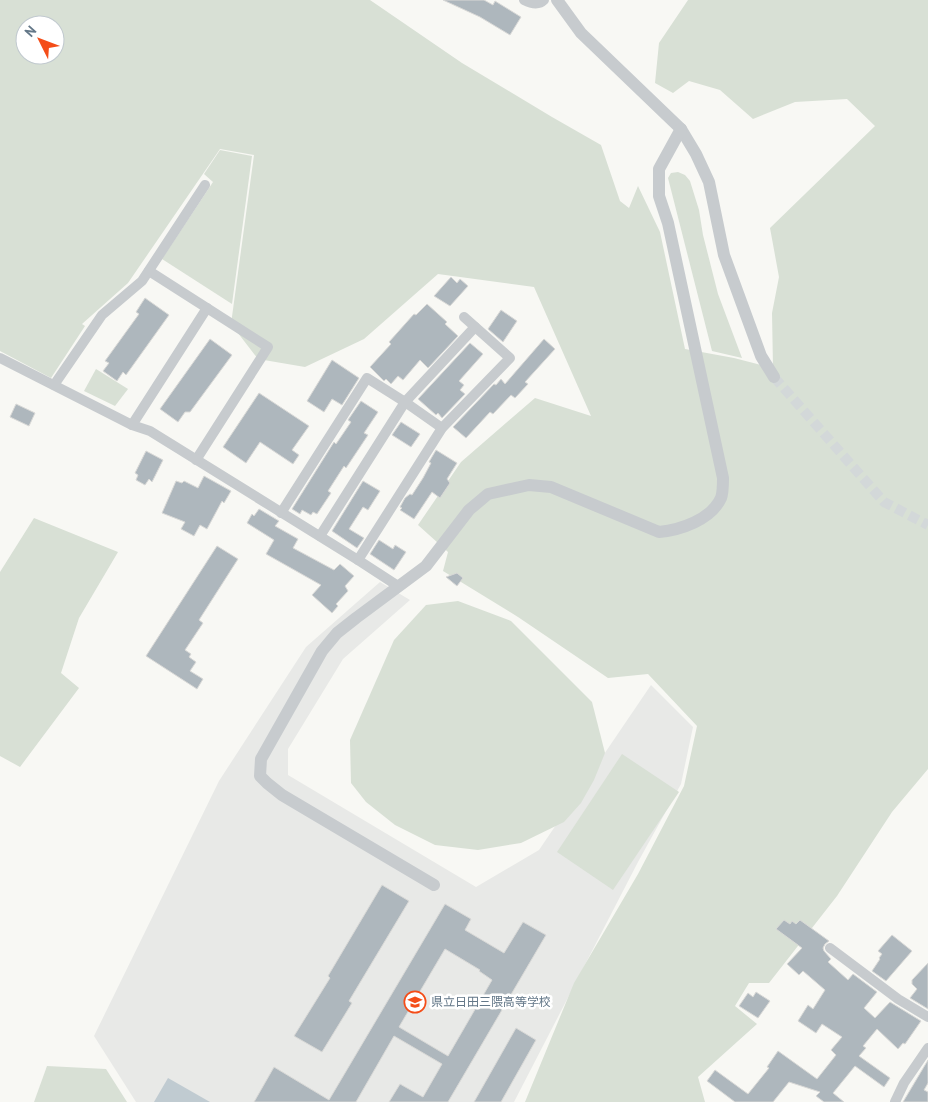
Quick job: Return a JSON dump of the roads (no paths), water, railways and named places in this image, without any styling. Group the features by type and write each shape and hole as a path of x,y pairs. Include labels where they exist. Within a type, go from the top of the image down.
{"street":[{"path":"524,0 531,4 544,0"},
{"path":"557,0 581,33 681,129 696,154 709,182 724,255 761,356 774,377"},
{"path":"434,885 282,795 260,776 261,759 322,651 338,633 426,566 468,510 488,494 529,485 551,486 659,532 677,530 696,522 711,510 721,498 723,478 668,223 659,196 660,169 681,129"},
{"path":"54,385 102,315 142,281 205,185"},
{"path":"149,271 268,347 196,460"},
{"path":"132,425 207,308"},
{"path":"358,560 442,428 510,358 464,317"},
{"path":"320,536 405,402 475,327"},
{"path":"0,358 132,425 150,431 398,586"},
{"path":"281,513 367,378 442,428"},
{"path":"830,948 898,998 928,1017"},
{"path":"894,1102 904,1082 928,1048"}],"tunnel":[{"path":"774,377 884,502 928,525"}],"place":[{"name":"県立日田三隈高等学校","path":"415,1002"}]}
